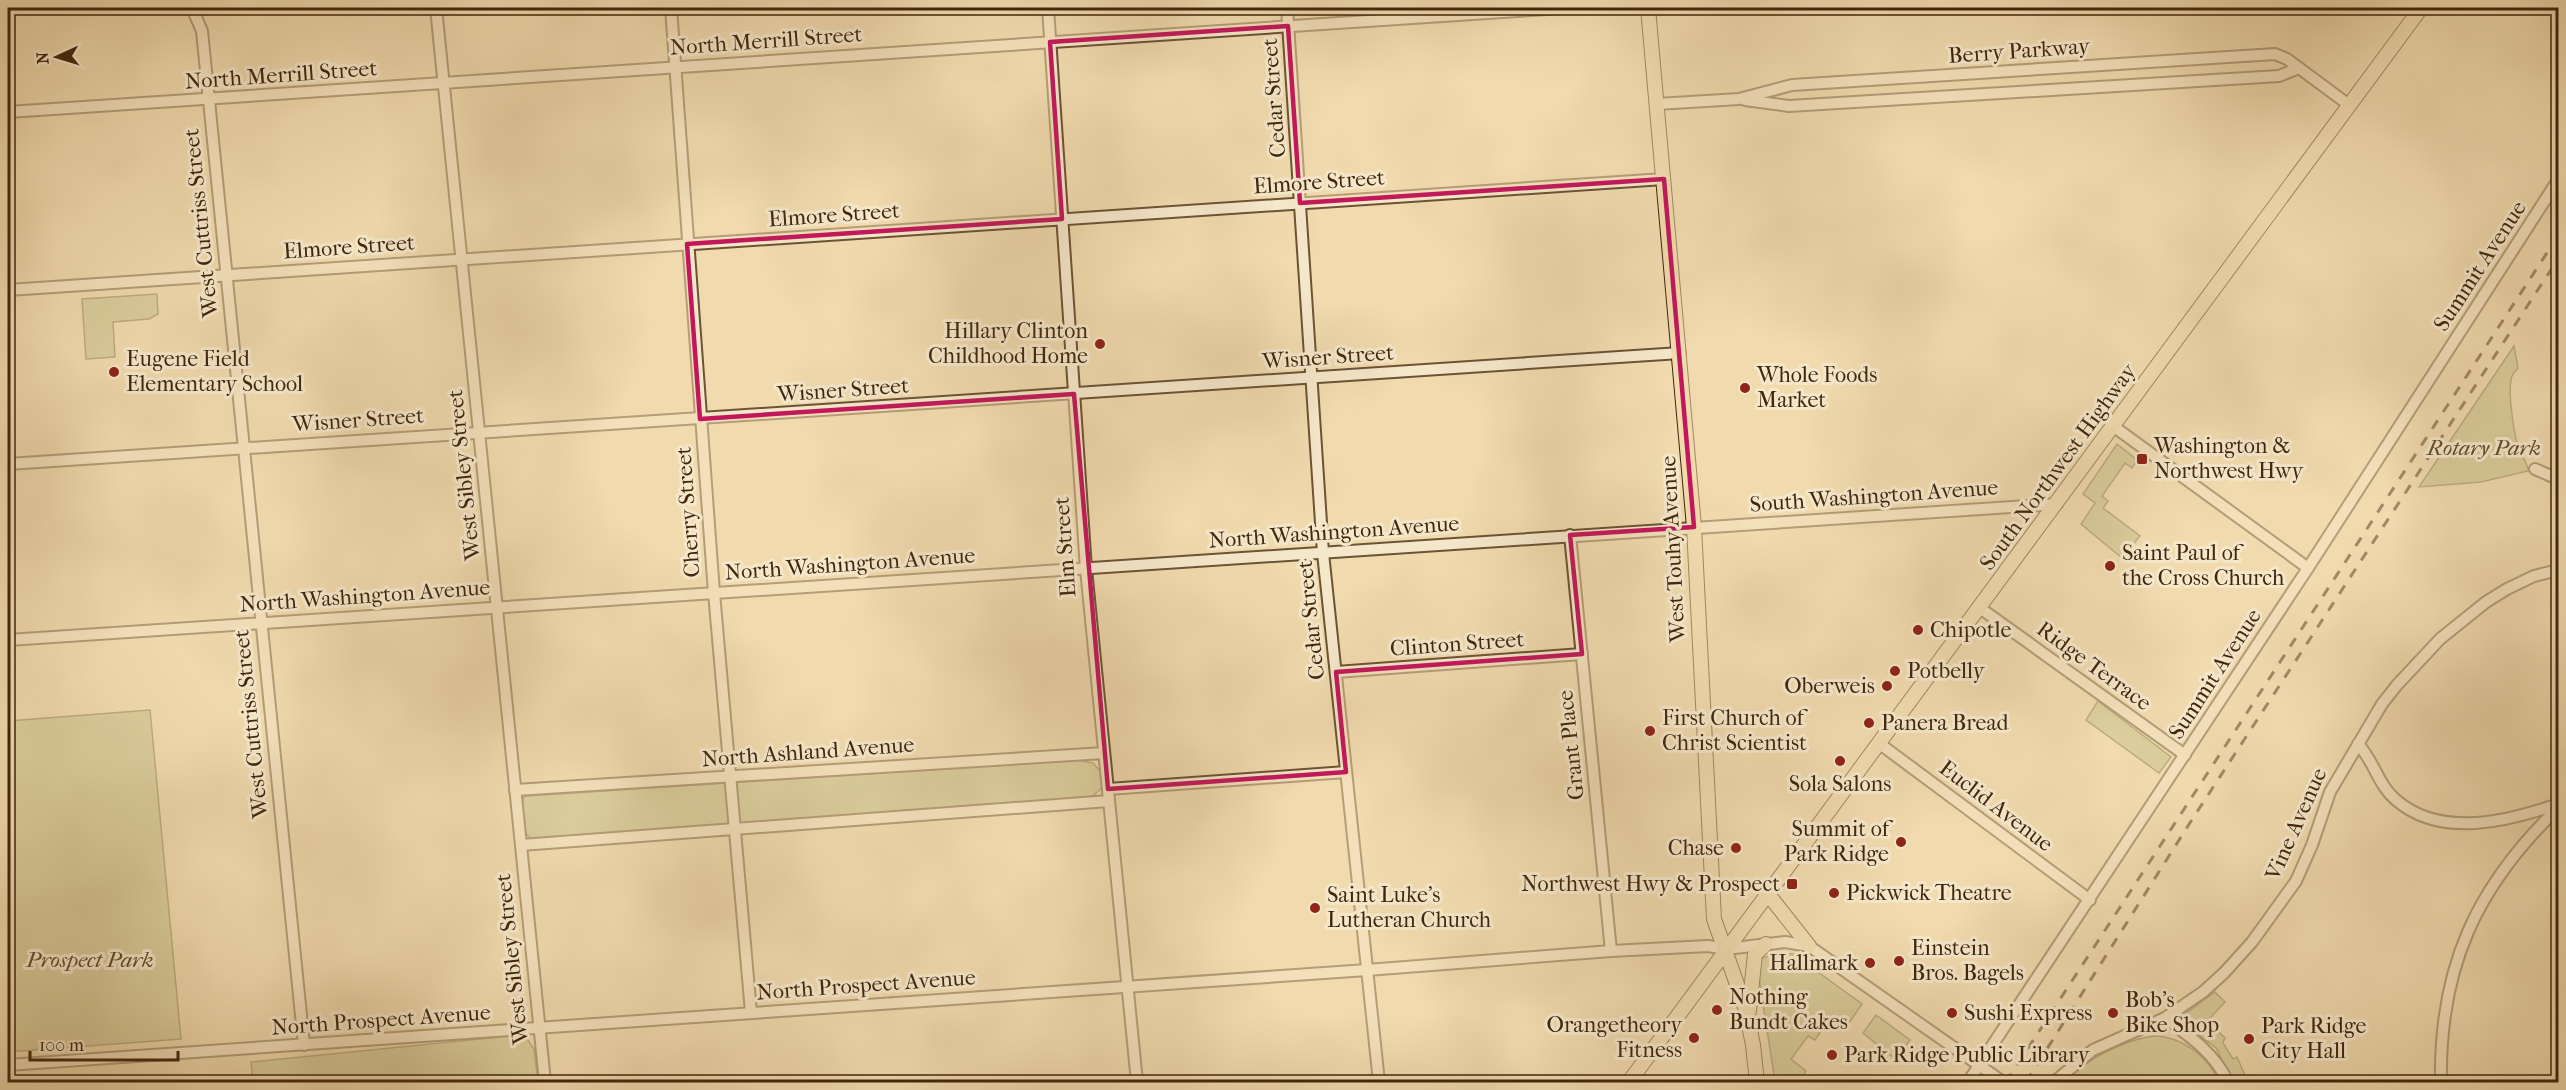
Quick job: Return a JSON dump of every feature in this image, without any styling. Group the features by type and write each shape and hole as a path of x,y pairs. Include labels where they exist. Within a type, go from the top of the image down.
{"main road":[{"name":"West Touhy Avenue","path":"1648,8 1694,527 1714,919 1748,1019 1757,1083"},
{"name":"South Northwest Highway","path":"1629,1083 2057,504 2419,8"},
{"path":"1768,894 1809,946"},
{"path":"1748,1019 1752,965 1755,954 1766,944"}],"street":[{"name":"West Cuttriss Street","path":"192,8 202,31 304,1045"},
{"name":"West Sibley Street","path":"436,8 545,1083"},
{"name":"Cherry Street","path":"671,8 700,419 751,1012"},
{"name":"Elm Street","path":"1048,8 1086,569 1137,1083"},
{"name":"Cedar Street","path":"1287,8 1323,552 1379,1083"},
{"name":"North Merrill Street","path":"8,112 1563,8"},
{"name":"Berry Parkway","path":"1657,104 1739,99 1792,85 2274,54 2281,55 2349,105"},
{"name":"Berry Parkway","path":"1739,99 1789,106 2278,76 2299,68"},
{"name":"Elmore Street","path":"8,290 1664,179"},
{"name":"Summit Avenue","path":"1968,1083 2308,568 2559,180"},
{"name":"Wisner Street","path":"8,464 1680,352"},
{"path":"2114,426 2308,568"},
{"path":"2535,469 2551,476 2559,475"},
{"name":"South Washington Avenue","path":"1694,527 2057,504"},
{"name":"North Washington Avenue","path":"8,640 1694,527"},
{"name":"Grant Place","path":"1570,535 1611,951"},
{"name":"Vine Avenue","path":"2054,1083 2093,1050 2165,1018 2203,992 2218,978 2252,942 2296,881 2312,845 2330,792 2397,685 2440,639 2486,602 2534,576 2559,570"},
{"name":"Ridge Terrace","path":"1980,608 2185,755"},
{"name":"Clinton Street","path":"1336,672 1582,654"},
{"name":"Euclid Avenue","path":"1880,744 2090,900"},
{"path":"2358,744 2368,754 2382,783 2396,800 2418,815 2468,824 2526,815 2559,806"},
{"name":"North Ashland Avenue","path":"515,790 1104,753"},
{"path":"1108,789 1346,772"},
{"path":"520,845 1109,801"},
{"path":"2441,1083 2444,1008 2463,941 2477,910 2493,884 2559,806"},
{"name":"North Prospect Avenue","path":"8,1065 1611,951 1708,946 1726,949 1795,942 1809,946"},
{"path":"1809,946 2003,1083"},
{"path":"2165,1018 2201,1044 2217,1061 2228,1083"}],"highlighted area":[{"path":"1288,26 1300,203 1664,179 1694,527 1570,535 1582,654 1336,672 1346,772 1108,789 1074,394 700,419 687,244 1062,219 1050,42"}],"green space":[{"path":"157,294 158,314 149,319 113,322 115,357 86,359 82,299"},
{"name":"Rotary Park","path":"2514,346 2518,368 2511,378 2512,415 2519,450 2528,471 2481,482 2419,487"},
{"path":"2117,444 2137,460 2132,468 2125,463 2102,496 2108,501 2103,508 2140,536 2122,558 2081,524 2095,503 2083,494"},
{"path":"2098,701 2171,757 2159,773 2086,720"},
{"name":"Prospect Park","path":"150,710 181,1039 8,1052 8,721"},
{"path":"1078,760 1093,763 1100,771 1102,788 1090,798 532,839 526,834 522,803 524,797 527,796"},
{"path":"1775,953 1793,954 1862,1004 1845,1029 1830,1018 1815,1040 1808,1036 1791,1059 1806,1071 1803,1076 1812,1082 1776,1082 1758,971 1761,959"},
{"path":"2215,992 2225,1002 2207,1021 2225,1038 2223,1043 2233,1059 2237,1057 2247,1080 2260,1076 2260,1082 2233,1082 2216,1048 2178,1019"},
{"path":"1876,1015 1910,1040 1900,1054 1894,1058 1863,1033"},
{"path":"525,1036 534,1049 538,1082 253,1082 251,1062"},
{"path":"2153,1036 2174,1040 2193,1050 2209,1064 2219,1082 2064,1082 2105,1052 2141,1038"}],"railway":[{"path":"2006,1082 2558,236"},
{"path":"2026,1082 2193,818 2558,259"}],"place":[{"name":"Hillary Clinton Childhood Home","path":"1100,344"},
{"name":"Eugene Field Elementary School","path":"114,372"},
{"name":"Whole Foods Market","path":"1745,388"},
{"name":"Washington & Northwest Hwy","path":"2142,459"},
{"name":"Saint Paul of the Cross Church","path":"2110,566"},
{"name":"Chipotle","path":"1918,630"},
{"name":"Potbelly","path":"1895,671"},
{"name":"Oberweis","path":"1887,686"},
{"name":"Panera Bread","path":"1869,723"},
{"name":"First Church of Christ Scientist","path":"1650,731"},
{"name":"Sola Salons","path":"1840,761"},
{"name":"Summit of Park Ridge","path":"1901,842"},
{"name":"Chase","path":"1736,848"},
{"name":"Northwest Hwy & Prospect","path":"1792,884"},
{"name":"Pickwick Theatre","path":"1834,893"},
{"name":"Saint Luke's Lutheran Church","path":"1315,908"},
{"name":"Einstein Bros. Bagels","path":"1899,961"},
{"name":"Hallmark","path":"1870,963"},
{"name":"Nothing Bundt Cakes","path":"1717,1010"},
{"name":"Sushi Express","path":"1952,1013"},
{"name":"Bob's Bike Shop","path":"2113,1013"},
{"name":"Orangetheory Fitness","path":"1694,1038"},
{"name":"Park Ridge City Hall","path":"2249,1039"},
{"name":"Park Ridge Public Library","path":"1832,1055"}]}
